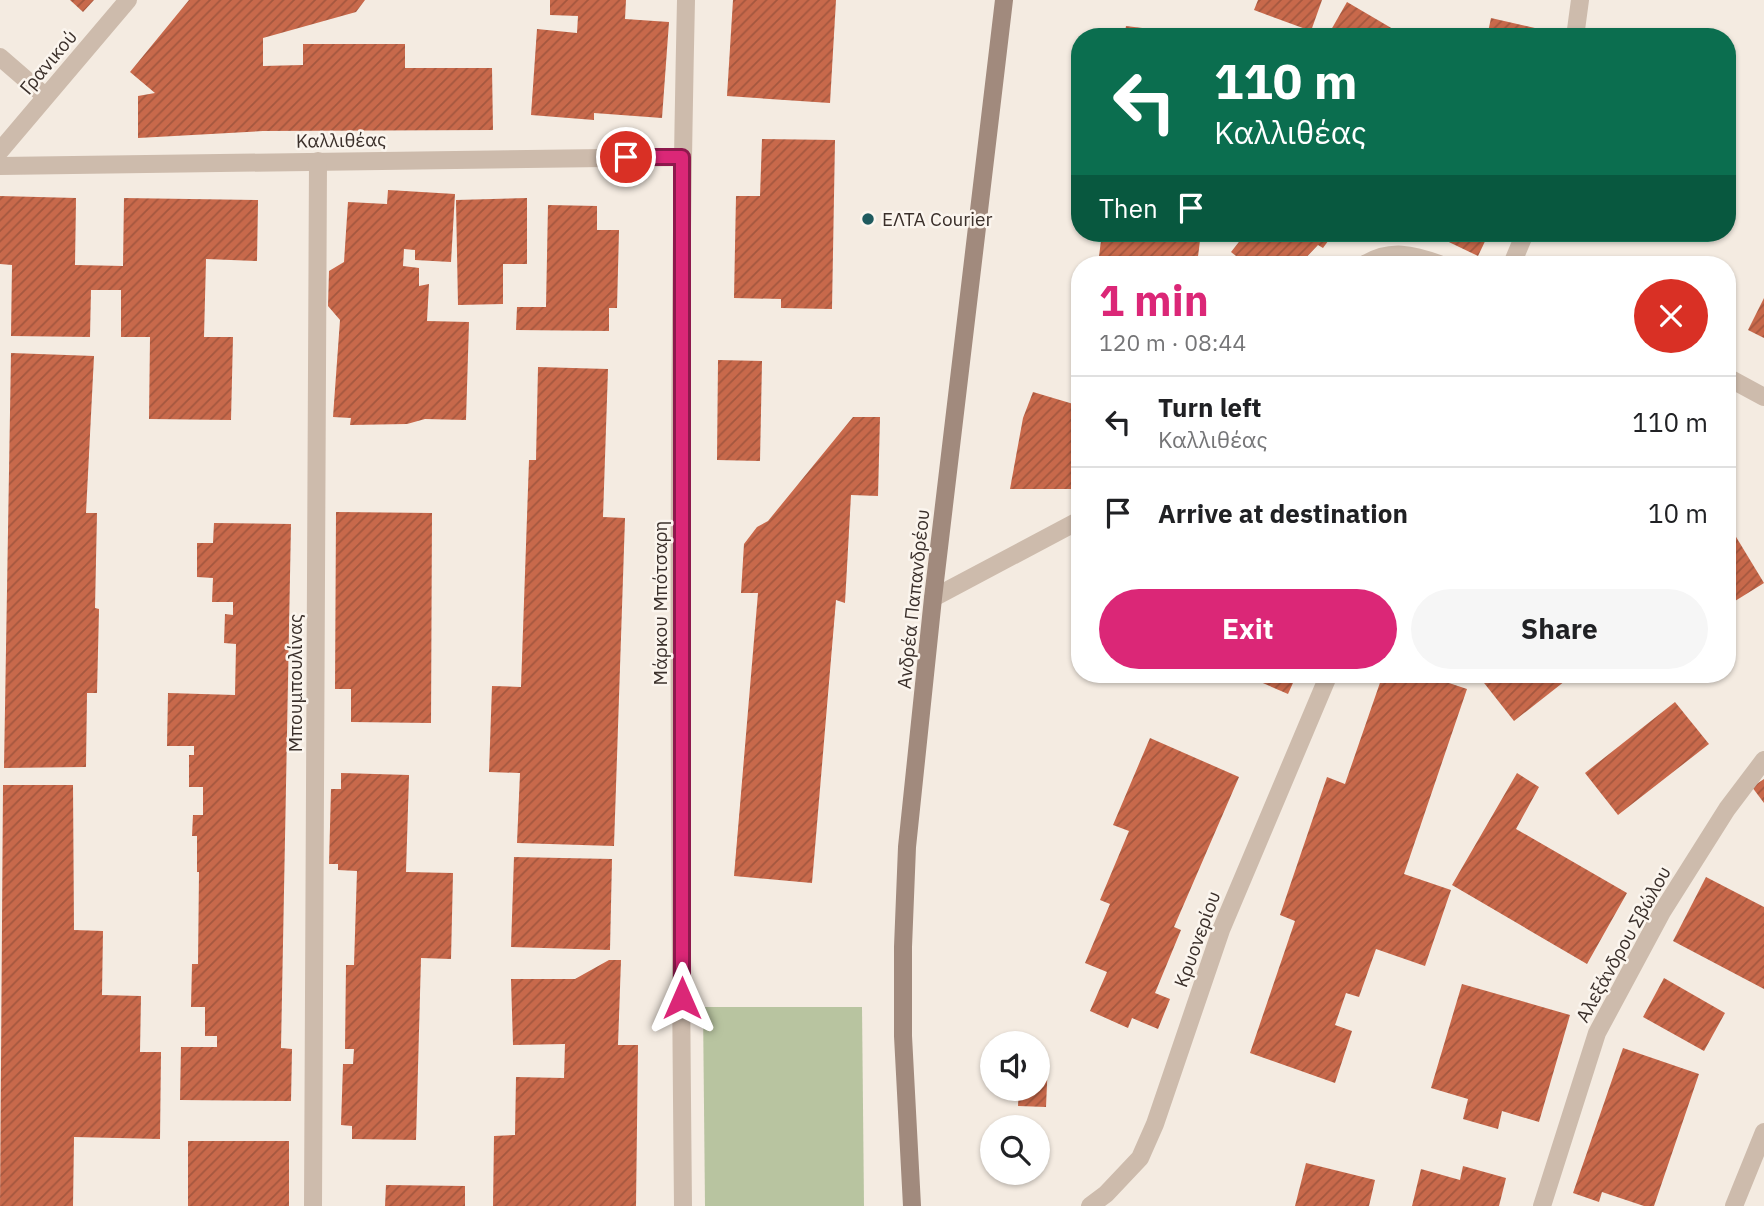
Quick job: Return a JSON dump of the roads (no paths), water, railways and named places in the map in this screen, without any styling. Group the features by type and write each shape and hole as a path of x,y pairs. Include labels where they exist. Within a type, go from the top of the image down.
{"main road":[{"name":"Ανδρέα Παπανδρέου","path":"912,1206 905,1096 903,947 907,847 933,597 1004,0"}],"street":[{"name":"Γρανικού","path":"0,152 128,0"},
{"name":"Μάρκου Μπότσαρη","path":"683,1206 680,720 682,157 686,0"},
{"path":"1576,28 1580,0"},
{"path":"0,57 45,96"},
{"name":"Καλλιθέας","path":"0,166 682,157"},
{"name":"Μπουμπουλίνας","path":"313,1206 318,161"},
{"path":"1382,256 1401,253 1411,256"},
{"path":"1736,382 1764,397"},
{"path":"933,597 1071,525"},
{"name":"Κρυονερίου","path":"1090,1206 1106,1194 1140,1158 1155,1124 1221,930 1325,683"},
{"name":"Αλεξάνδρου Σβώλου","path":"1542,1206 1597,1033 1662,912 1727,809 1764,760"},
{"path":"1734,1206 1764,1132"}],"place":[{"name":"ΕΛΤΑ Courier","path":"868,219"}]}
